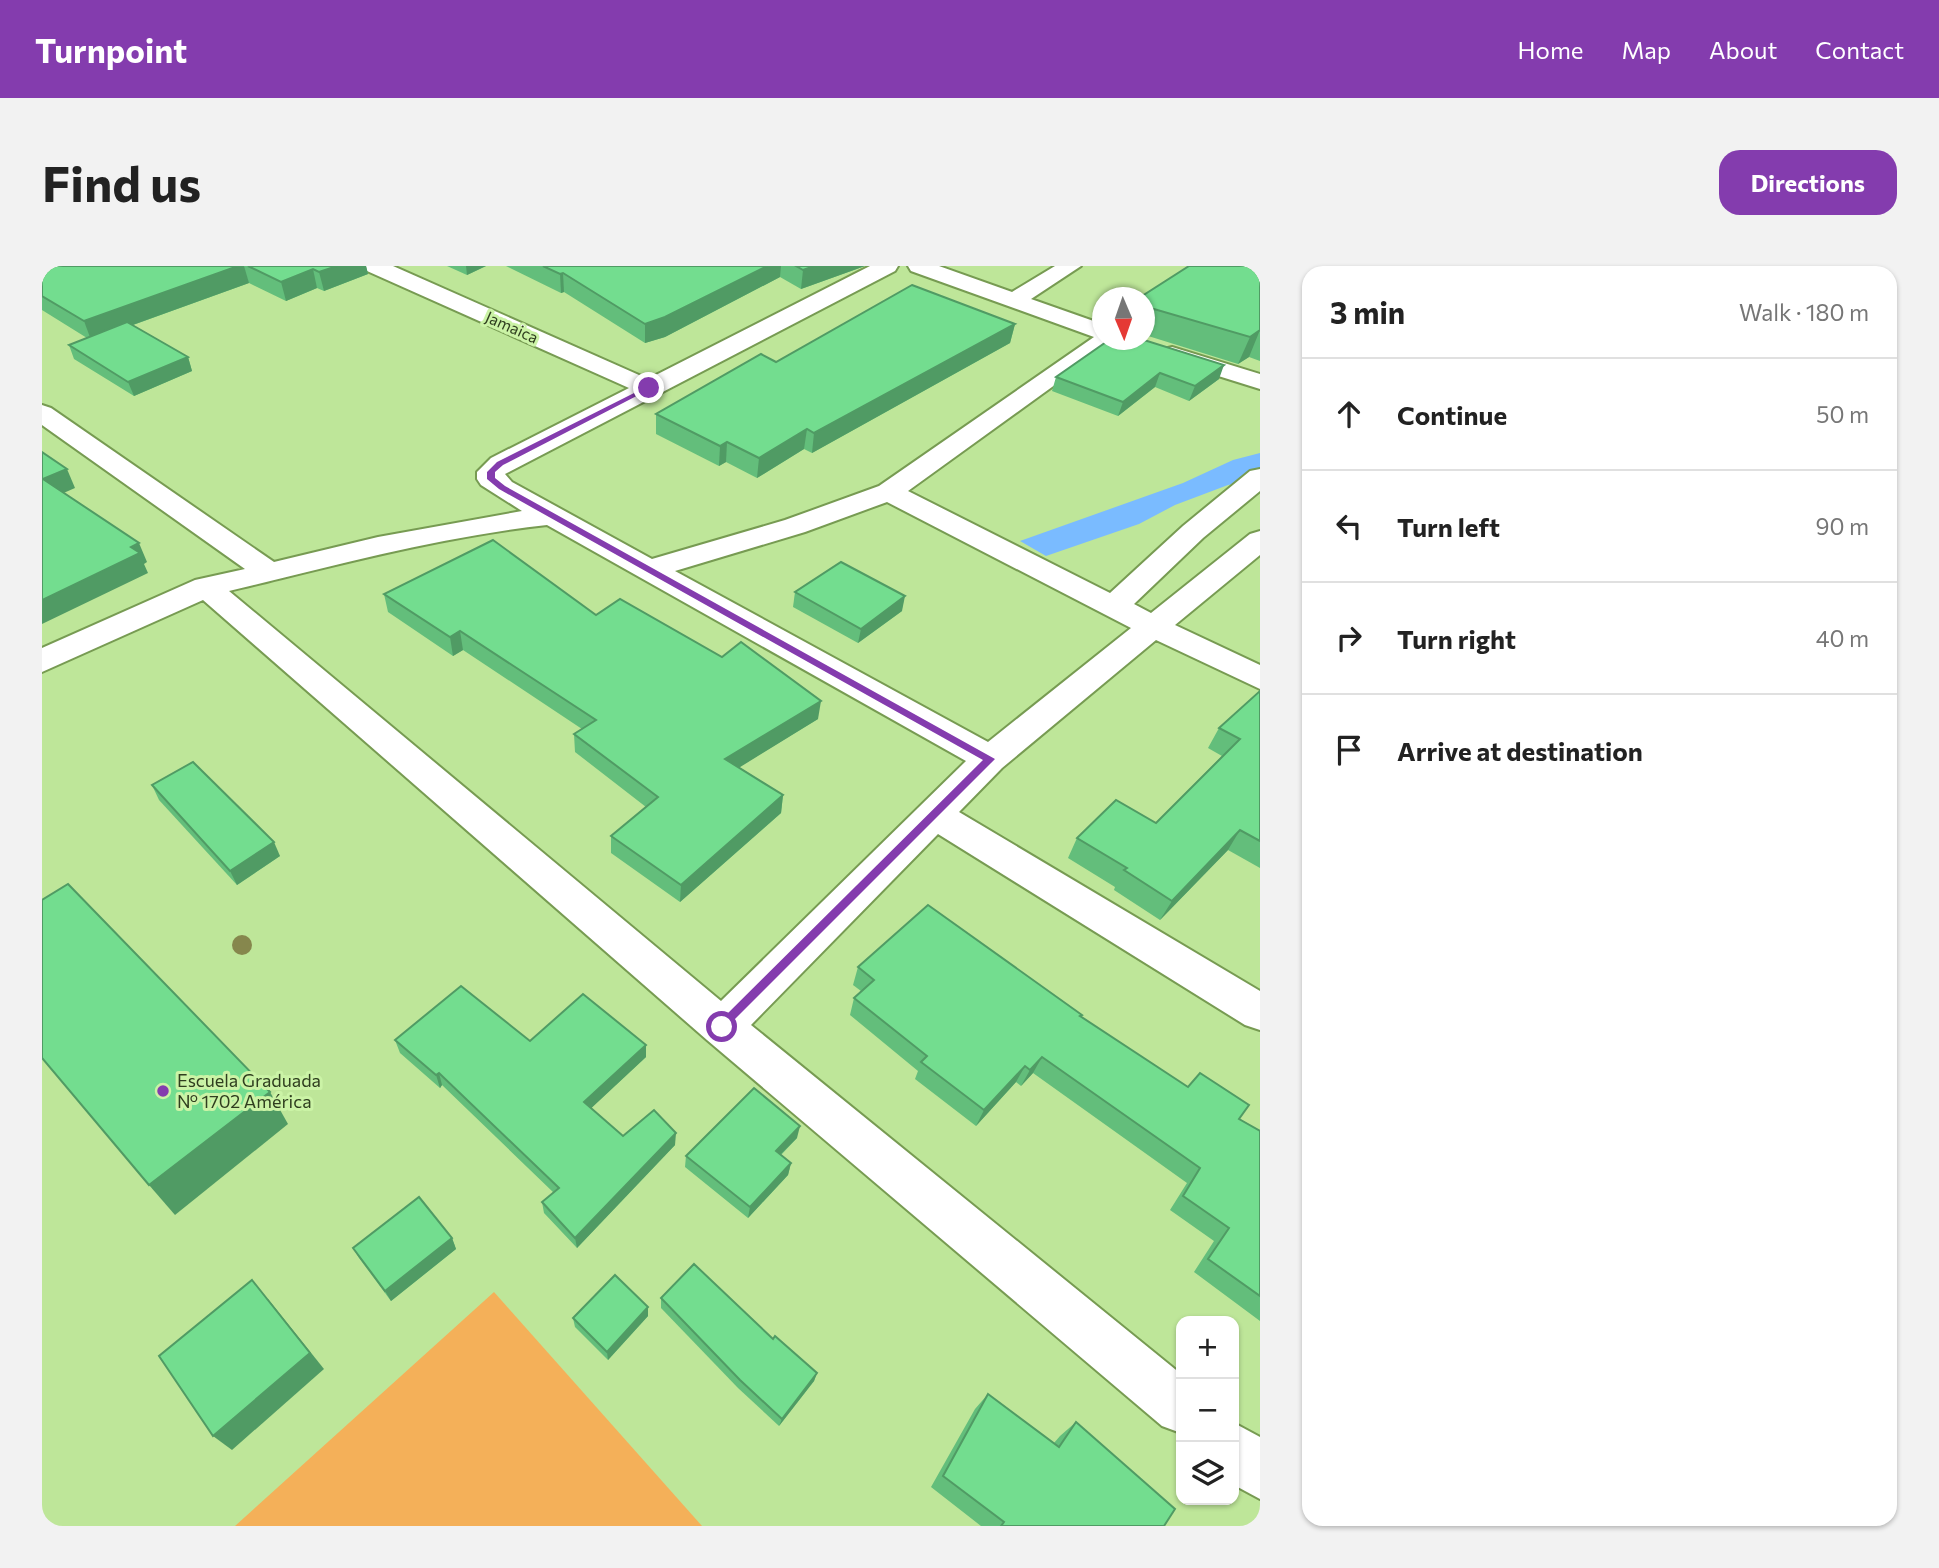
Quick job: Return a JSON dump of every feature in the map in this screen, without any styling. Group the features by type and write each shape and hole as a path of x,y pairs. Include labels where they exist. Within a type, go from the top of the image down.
{"street":[{"name":"Jamaica","path":"374,266 649,388"},
{"path":"887,266 500,464 491,472 491,479 550,516 990,759"},
{"path":"919,266 1092,328"},
{"path":"1014,300 1070,266"},
{"path":"647,570 794,526 889,492 1092,349"},
{"path":"1155,349 1260,382"},
{"path":"42,413 271,573"},
{"path":"1114,607 1193,532 1260,477"},
{"path":"889,492 1154,628 1260,678"},
{"path":"42,661 206,587 378,547 504,521 550,516"},
{"path":"722,1027 990,759 1260,540"},
{"path":"206,587 722,1027 1176,1403"},
{"path":"934,814 1260,1012"},
{"path":"1239,1454 1260,1472"}],"shaded area":[{"path":"494,1292 702,1526 235,1526"}],"water":[{"path":"1260,453 1260,479 1228,485 1175,505 1139,524 1046,556 1020,541 1183,483 1233,460"}],"building":[{"path":"42,266 238,266 84,321 42,296"},
{"path":"248,266 337,266 319,272 313,269 281,282"},
{"path":"543,266 767,266 665,317 645,324 563,273"},
{"path":"796,266 814,266 803,270"},
{"path":"1189,266 1260,266 1260,330 1250,337 1155,309 1155,288"},
{"path":"912,285 1015,324 814,433 807,429 759,458 727,442 720,446 656,414 761,354 776,362"},
{"path":"127,322 188,357 128,382 69,345"},
{"path":"1155,343 1224,365 1195,386 1160,373 1123,402 1056,377 1095,350 1155,350"},
{"path":"42,452 67,469 43,479 139,543 131,547 140,553 42,600"},
{"path":"493,540 596,615 620,599 722,657 741,642 821,701 725,759 783,795 681,885 611,836 658,797 574,734 596,720 460,631 450,637 384,594"},
{"path":"841,562 905,596 861,629 795,592"},
{"path":"1260,691 1260,841 1240,830 1172,901 1124,870 1127,868 1077,838 1116,800 1156,823 1240,739 1219,728"},
{"path":"193,762 274,842 230,871 152,785"},
{"name":"Escuela Graduada Nº 1702 América","path":"68,884 270,1092 149,1185 42,1058 42,900"},
{"path":"928,905 1082,1015 1080,1016 1188,1087 1200,1073 1249,1105 1239,1119 1260,1131 1260,1296 1208,1259 1229,1228 1183,1196 1200,1168 1042,1057 1030,1070 1025,1066 984,1110 921,1062 927,1056 854,998 874,980 858,967"},
{"path":"461,986 530,1041 583,994 646,1045 584,1102 623,1136 654,1110 676,1133 575,1238 542,1202 559,1188 439,1073 436,1075 395,1040"},
{"path":"754,1088 800,1126 776,1151 791,1163 750,1207 686,1156"},
{"path":"419,1197 452,1238 385,1291 353,1248"},
{"path":"694,1264 773,1339 775,1336 817,1373 782,1419 740,1380 661,1298"},
{"path":"615,1275 648,1307 607,1352 573,1318"},
{"path":"252,1280 310,1353 213,1436 159,1356"},
{"path":"988,1394 1059,1447 1076,1422 1175,1509 1164,1526 1001,1526 1004,1522 943,1476"}],"place":[{"name":"Escuela Graduada Nº 1702 América","path":"163,1091"}],"route":[{"path":"649,388 500,464 491,472 491,479 502,488 647,570 990,759 722,1027"}]}
